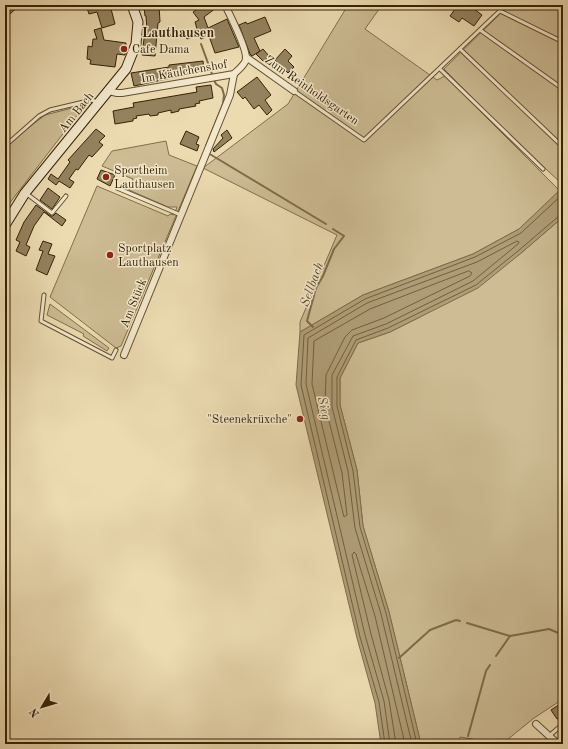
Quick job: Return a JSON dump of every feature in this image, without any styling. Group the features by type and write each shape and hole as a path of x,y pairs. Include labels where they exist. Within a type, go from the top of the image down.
{"street":[{"name":"Am Bach","path":"5,225 25,193 126,69 136,44 138,22 132,5"},
{"path":"225,5 240,37 246,57"},
{"name":"Im Käulchenshof","path":"109,91 122,93 234,74 244,62 246,57"},
{"name":"Zum Reinholdsgarten","path":"246,57 294,91"},
{"name":"Am Stück","path":"124,355 230,95 234,74"},
{"path":"536,724 558,744"}],"lane":[{"path":"506,5 440,69 543,169"},
{"path":"500,10 563,42"},
{"path":"480,30 563,89"},
{"path":"460,49 563,147"},
{"name":"Zum Reinholdsgarten","path":"294,91 364,140 440,69"},
{"path":"5,146 39,116 50,110 92,100 100,102"},
{"path":"117,188 181,214"},
{"path":"25,193 52,213 66,196"},
{"path":"44,295 41,321 112,358 116,350"},
{"path":"549,736 563,724"}],"shaded area":[{"path":"348,5 382,5 365,29 437,80 445,76 560,191 519,229 473,254 363,295 300,332 300,322 337,235 203,168 288,104"},
{"path":"509,5 563,5 563,178 560,182 508,134 444,69"},
{"path":"84,105 5,209 5,146 45,115"},
{"name":"Sportplatz Lauthausen","path":"166,141 169,155 197,166 121,346 116,348 50,297 97,186 168,216 170,214 174,215 177,207 168,207 129,190 133,179 102,166 112,151"},
{"path":"563,217 563,699 534,718 502,744 473,744 473,739 460,737 458,744 421,744 389,612 363,526 357,470 340,405 340,378 358,343 390,332 420,317 520,254"},
{"path":"50,304 109,348 107,351 83,336 84,334 47,315"}],"water":[{"name":"Sieg","path":"563,187 563,217 520,254 478,288 390,332 358,343 340,378 340,405 357,470 363,526 389,612 421,744 381,744 375,703 357,638 296,385 300,332 363,295 473,254 519,229"}],"building":[{"path":"5,5 20,5 10,14 5,8"},
{"path":"86,5 110,5 115,24 102,28 97,12 89,14"},
{"path":"159,5 160,22 158,23 155,56 142,55 145,31 147,31 144,6"},
{"path":"204,5 220,5 204,17 208,28 227,19 239,47 215,53 209,36 201,39 199,35 187,39 185,33 197,29 195,22 199,20 193,12"},
{"path":"458,5 469,5 482,15 474,26 462,18 459,22 450,16"},
{"path":"265,17 271,31 254,38 260,51 252,56 239,25 246,22 247,24"},
{"path":"101,28 104,40 126,43 125,55 117,54 115,67 90,64 91,60 87,59 88,46 92,47 93,39 97,39 94,30"},
{"path":"263,49 269,56 264,62 256,54"},
{"path":"285,49 292,56 288,61 294,67 288,73 275,60"},
{"path":"203,61 204,71 134,86 131,73 169,67 169,65"},
{"path":"257,77 271,95 265,100 272,110 267,115 259,105 254,109 245,97 243,99 237,92"},
{"path":"211,85 213,98 199,101 200,103 195,104 196,106 179,109 179,111 171,113 171,110 158,113 158,115 150,116 149,114 136,116 137,118 133,119 133,121 115,124 113,111 134,107 133,103 197,92 196,87"},
{"path":"96,129 105,136 99,142 103,145 92,157 89,155 78,170 76,169 69,179 74,182 70,188 59,181 56,185 48,179 51,174 58,179 70,162 68,160"},
{"path":"227,130 232,138 214,152 213,149 223,138 221,135"},
{"path":"186,131 199,137 196,144 199,145 197,151 180,144"},
{"name":"Sportheim Lauthausen","path":"101,170 115,175 110,186 97,179"},
{"path":"48,188 60,197 52,209 40,200"},
{"path":"36,205 51,216 56,213 66,220 62,226 44,212 34,226 26,245 30,247 26,256 16,251 20,242 16,240 24,222"},
{"path":"43,241 52,244 48,254 55,256 47,275 36,270 43,251 39,250"},
{"path":"563,702 563,716 557,719 551,710"}],"waterway":[{"name":"Sellbach","path":"201,44 212,74"},
{"name":"Sellbach","path":"206,146 223,104 224,95 222,88 216,84 214,80"},
{"name":"Sellbach","path":"208,153 326,224"},
{"name":"Sellbach","path":"313,327 307,321 316,288 323,276 334,249 344,236 333,229"},
{"path":"399,658 430,630 456,620 460,621"},
{"path":"467,623 510,636"},
{"path":"496,656 510,636 549,629 563,635"},
{"path":"468,736 486,671 490,665"}],"place":[{"name":"Cafe Dama","path":"124,49"},
{"name":"Sportheim Lauthausen","path":"106,177"},
{"name":"Sportplatz Lauthausen","path":"110,255"},
{"name":"\"Steenekrüxche\"","path":"300,419"}],"district":[{"name":"Lauthausen","path":"178,32"}]}
